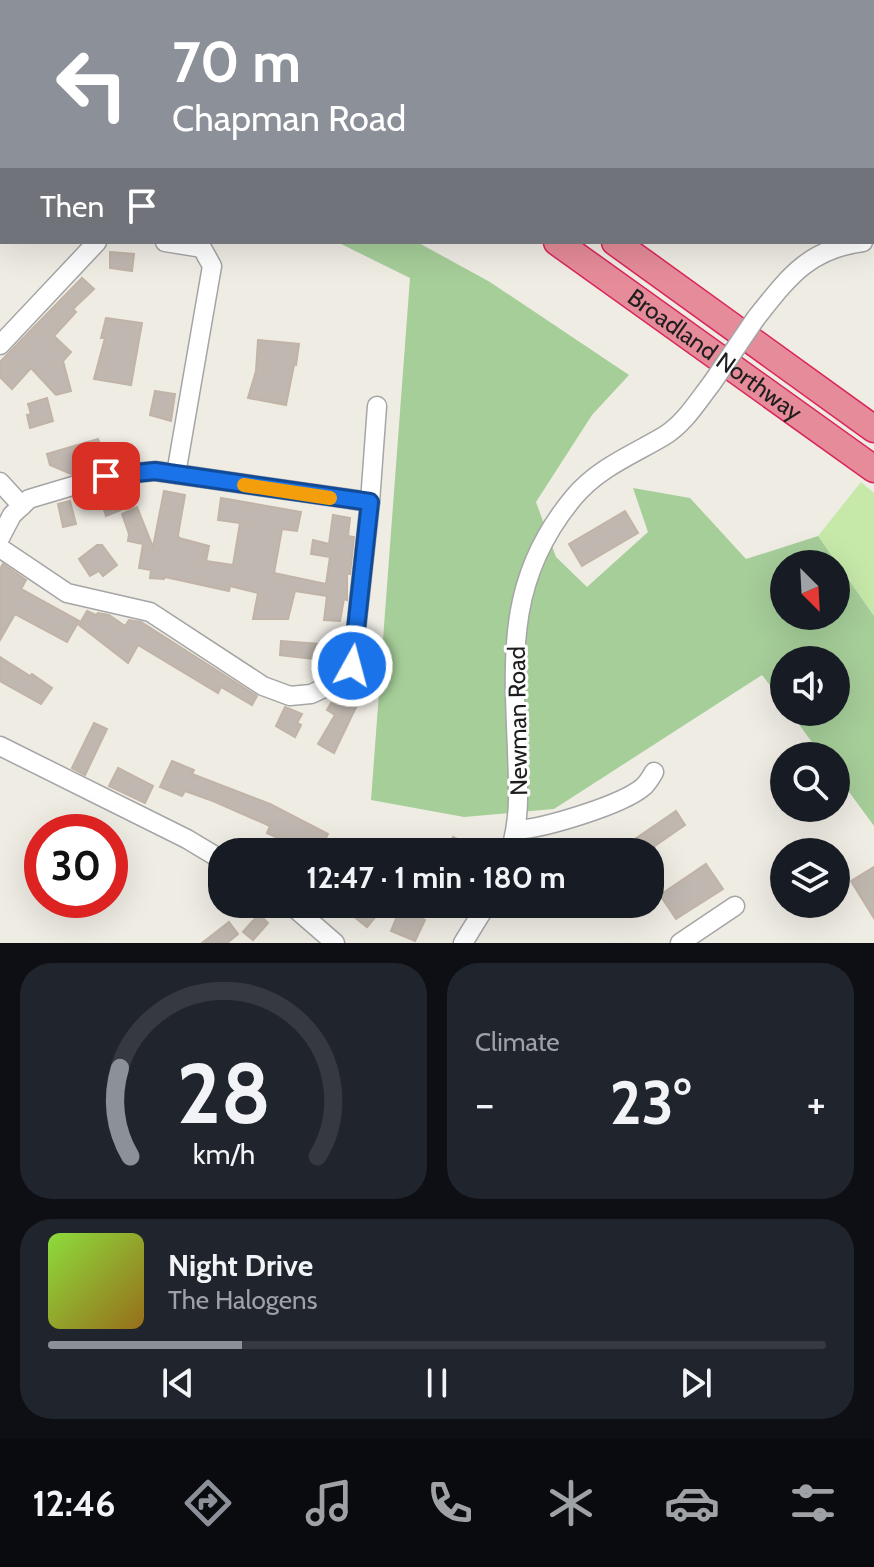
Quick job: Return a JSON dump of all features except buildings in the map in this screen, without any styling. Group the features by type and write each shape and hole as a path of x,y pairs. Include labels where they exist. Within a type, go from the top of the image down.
{"highway":[{"name":"Broadland Northway","path":"560,244 874,469"},
{"name":"Broadland Northway","path":"618,244 874,429"}],"street":[{"path":"0,345 95,244"},
{"path":"176,474 212,266 202,248 177,244"},
{"name":"Newman Road","path":"514,838 520,801 513,655 524,586 549,532 575,495 604,470 681,423 792,273 813,258 857,244"},
{"path":"0,548 67,593 150,612 263,686 290,696 311,694 335,683 352,666 377,406"},
{"path":"0,538 12,515 29,499 106,476 155,471 370,502"},
{"path":"0,482 22,506"},
{"path":"0,746 208,852"},
{"path":"517,830 595,810 629,796 645,786 654,772"},
{"path":"680,943 735,906"},
{"path":"306,918 335,943"},
{"path":"463,943 478,918"}],"green space":[{"path":"341,244 421,244 490,282 629,375 592,415 536,502 556,557 587,587 648,532 633,488 690,498 746,559 770,551 770,630 850,630 850,582 874,616 874,826 850,793 850,742 812,742 800,726 850,726 850,646 770,646 770,685 762,675 554,809 464,817 371,800 410,278"},
{"path":"861,482 874,493 874,616 850,582 850,550 828,550 818,536"},
{"path":"818,536 828,550 774,550"}],"slow traffic":[{"path":"244,485 330,498"}],"route":[{"path":"106,476 155,471 370,502 352,666"}]}
